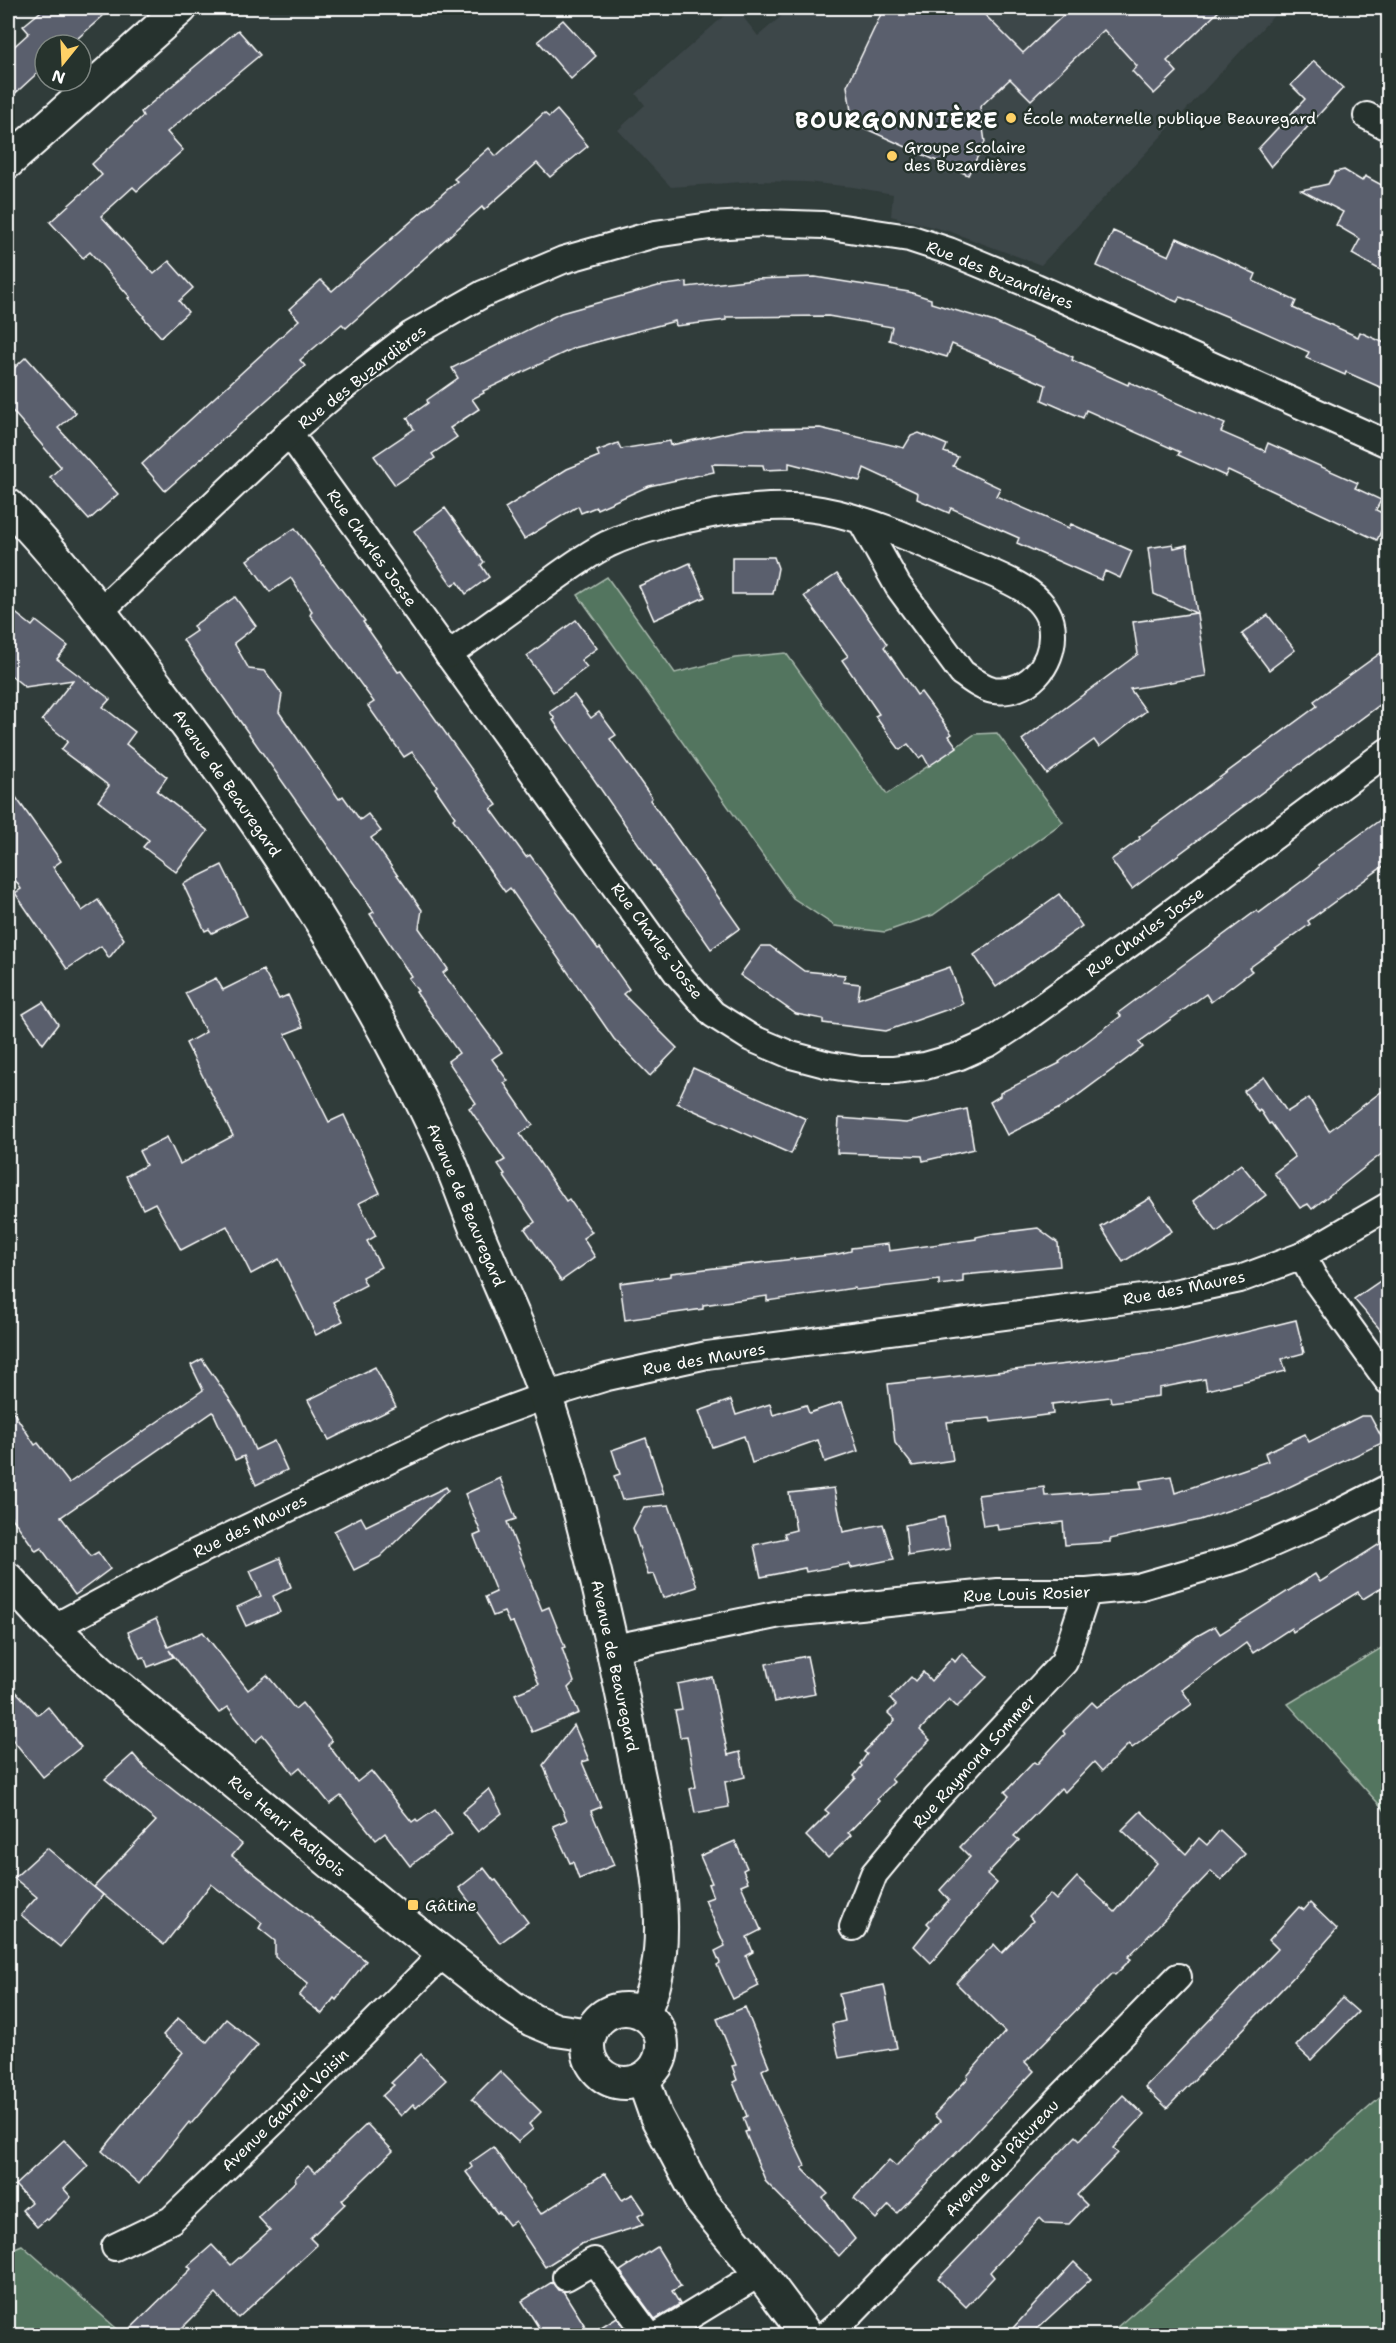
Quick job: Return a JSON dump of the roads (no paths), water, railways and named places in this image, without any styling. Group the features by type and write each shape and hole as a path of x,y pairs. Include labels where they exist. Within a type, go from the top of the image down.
{"street":[{"path":"8,162 182,8"},
{"name":"Rue des Buzardières","path":"100,611 289,433 411,335 483,294 563,260 609,246 683,230 765,223 823,225 909,238 949,251 1036,287 1389,444"},
{"name":"Rue Charles Josse","path":"289,433 677,972 713,1014 751,1038 791,1055 829,1065 861,1070 894,1070 925,1066 960,1056 989,1043 1132,942 1389,751"},
{"path":"448,655 577,562 608,544 655,526 757,507 821,510 862,522 923,543 1016,584 1043,608 1052,626 1053,645 1046,664 1033,681 1012,690 993,690 962,673 898,586 862,522"},
{"name":"Avenue de Beauregard","path":"9,511 100,611 213,758 307,899 380,1023 444,1148 545,1396 557,1432 614,1648 653,1848 662,1922 657,1971 651,1999 643,2013"},
{"name":"Rue des Maures","path":"53,1628 178,1561 442,1435 545,1396 607,1377 707,1355 1165,1295 1240,1279 1302,1256 1389,1206"},
{"path":"1302,1256 1314,1278 1389,1381"},
{"name":"Rue Louis Rosier","path":"614,1648 780,1614 998,1592 1087,1592 1138,1587 1239,1557 1321,1522 1389,1488"},
{"name":"Rue Henri Radigois","path":"8,1580 53,1628 105,1675 443,1954 532,2020 556,2030 590,2035"},
{"name":"Rue Raymond Sommer","path":"853,1927 874,1874 936,1799 1064,1662 1087,1592"},
{"name":"Avenue Gabriel Voisin","path":"115,2247 171,2220 315,2082 443,1954"},
{"name":"Avenue du Pâtureau","path":"825,2336 846,2318 1178,1977"},
{"path":"632,2009 643,2013 657,2027 663,2046 654,2071 633,2083 622,2083 602,2075 590,2057 588,2046 594,2026 611,2012 632,2009"},
{"path":"643,2079 656,2116 701,2201 760,2273 807,2336"},
{"path":"566,2277 594,2261 649,2336"},
{"path":"657,2336 760,2273"}],"place":[{"name":"École maternelle publique Beauregard","path":"1011,118"},
{"name":"Groupe Scolaire des Buzardières","path":"892,156"},
{"name":"Gâtine","path":"413,1905"}],"district":[{"name":"BOURGONNIÈRE","path":"897,120"}]}
